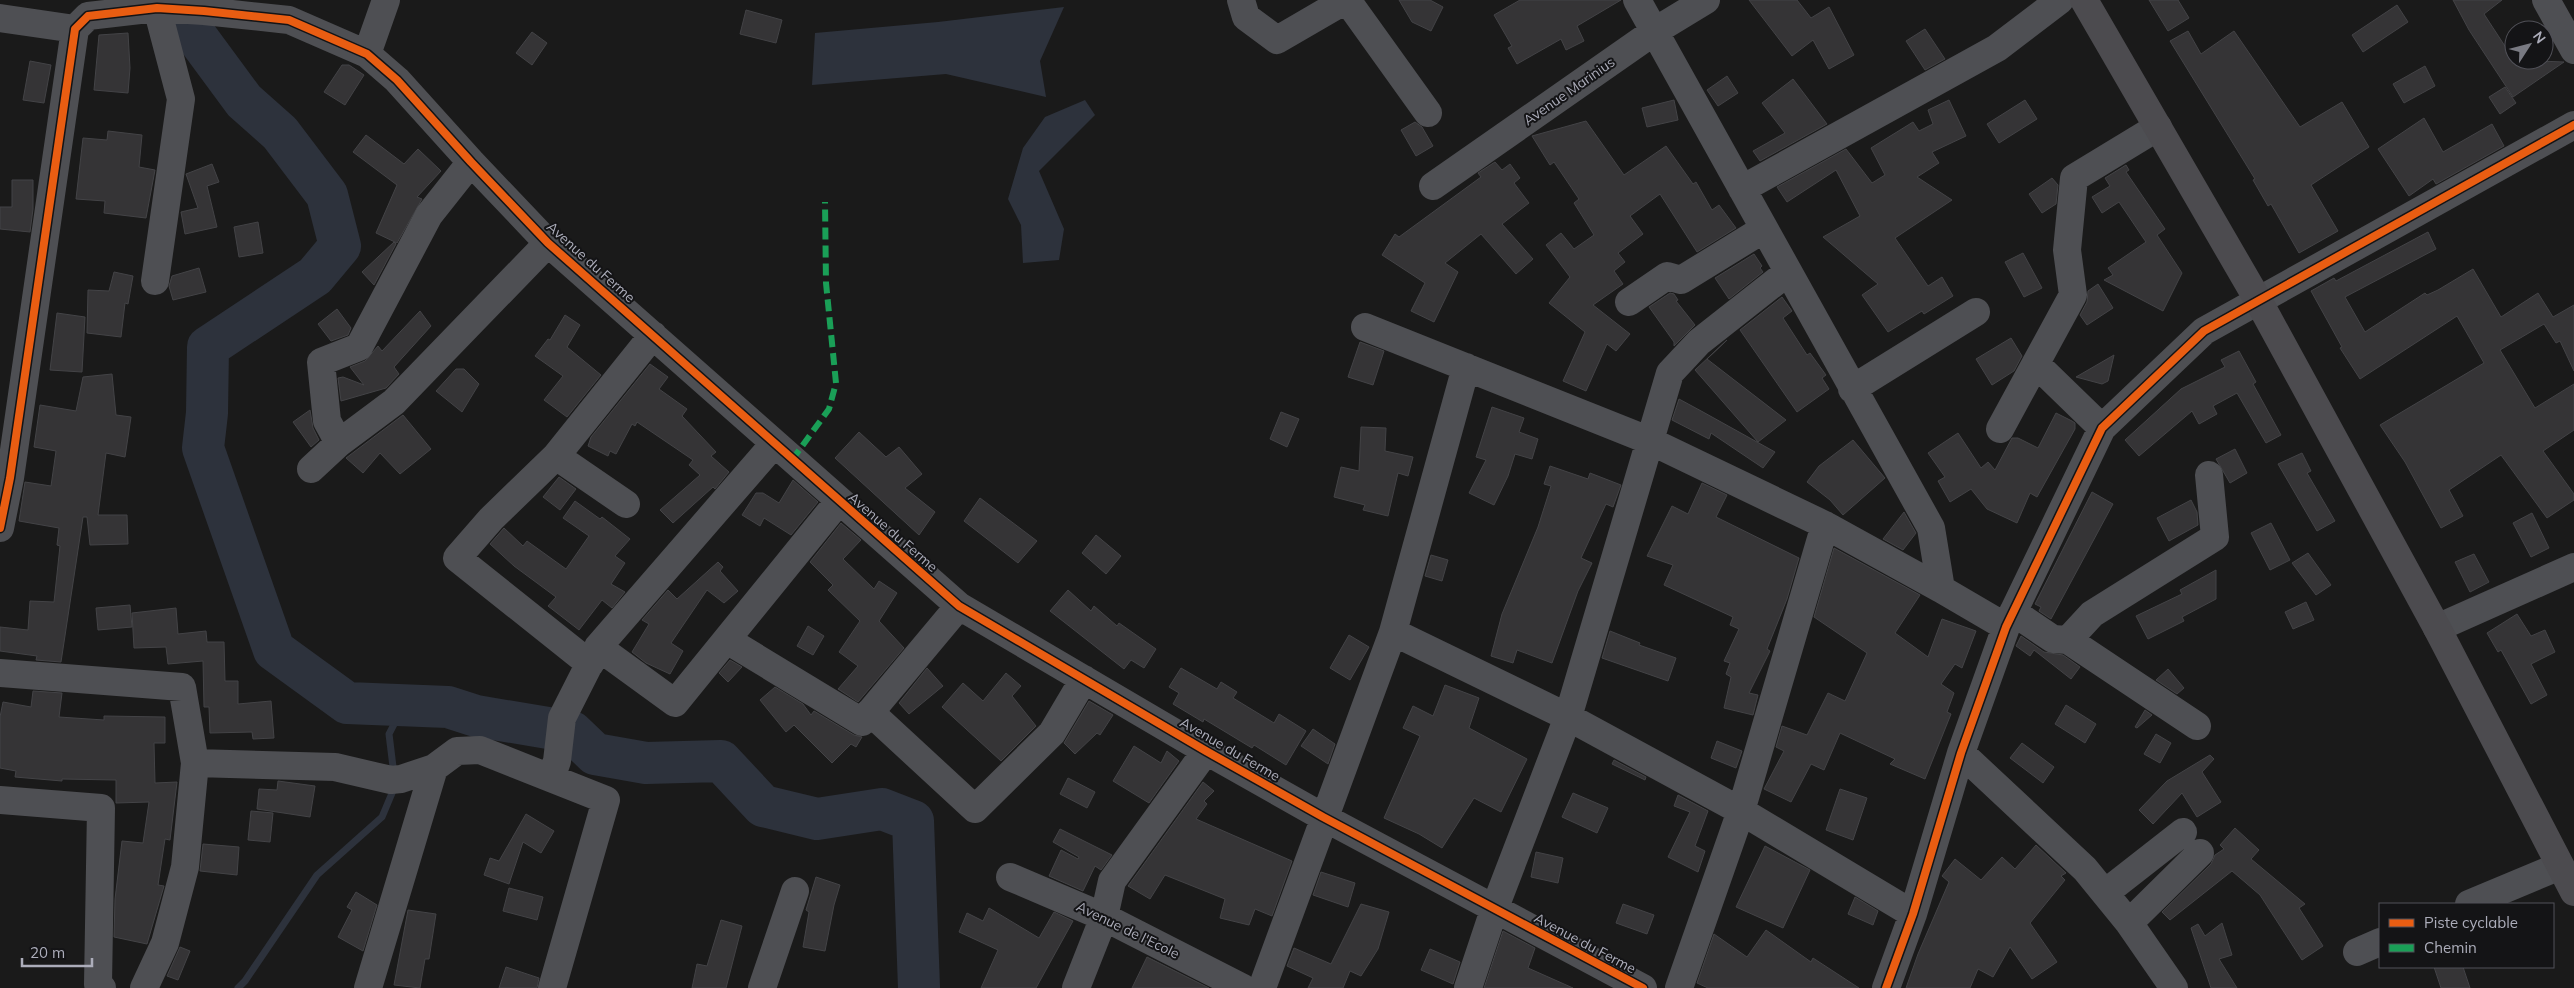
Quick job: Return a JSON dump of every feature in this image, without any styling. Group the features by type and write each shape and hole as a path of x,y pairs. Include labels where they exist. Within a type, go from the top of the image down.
{"main road":[{"path":"2084,0 2258,300 2437,628 2574,892"}],"street":[{"path":"367,54 386,0"},
{"path":"1241,0 1246,17 1277,40 1347,0 1428,113"},
{"path":"1636,0 1931,528 1941,590"},
{"name":"Avenue Marinius","path":"1434,186 1655,32 1706,0"},
{"path":"1742,189 1997,48 2060,0"},
{"path":"2546,0 2574,50"},
{"path":"155,281 181,98 161,8"},
{"name":"Avenue du Ferme","path":"75,29 88,16 161,8 204,11 288,20 367,54 397,80 548,243 959,606 1206,751 1323,817 1643,988"},
{"path":"0,18 75,29 5,475 0,528"},
{"path":"1886,988 1913,914 1962,753 2009,619 2102,428 2204,330 2574,125"},
{"path":"2000,430 2073,295 2067,250 2074,178 2158,127"},
{"path":"340,443 327,421 321,362 359,347 429,215 471,162"},
{"path":"1629,302 1667,276 1681,280 1764,229"},
{"path":"311,469 340,443 394,402 548,243"},
{"path":"1468,988 1494,910 1568,717 1648,440 1670,373 1699,342 1788,272"},
{"path":"1852,389 1976,312"},
{"path":"1365,327 1648,440 1825,525 1941,590 2054,639 2068,640 2197,726"},
{"path":"653,335 556,456 491,519 456,558 594,656 675,703 839,501"},
{"path":"2036,364 2102,428"},
{"path":"1262,988 1323,817 1393,632 1466,367"},
{"path":"554,770 562,718 594,656 774,444"},
{"path":"556,456 626,504"},
{"path":"2068,640 2092,614 2215,537 2209,475"},
{"path":"1679,988 1741,811 1825,525"},
{"path":"2437,628 2574,567"},
{"path":"727,640 862,722 959,606"},
{"path":"1393,632 1568,717 1741,811 1913,914"},
{"path":"0,673 182,687 194,763 184,867 165,943 144,988"},
{"path":"870,712 975,809 1052,733 1084,679"},
{"path":"194,763 335,768 396,779 434,768 457,751 480,750 554,770 606,800 552,988"},
{"path":"1076,988 1104,917 1112,881 1206,751"},
{"path":"1962,753 2085,869 2129,923 2174,988"},
{"path":"368,988 434,768"},
{"path":"0,800 101,808 98,984 102,988"},
{"path":"2105,893 2183,832"},
{"path":"2129,923 2200,853"},
{"path":"2471,903 2560,866"},
{"name":"Avenue de l'Ecole","path":"1010,876 1104,917 1244,988"},
{"path":"762,988 795,891"}],"shaded area":[{"path":"1064,7 1040,61 1046,97 946,74 812,85 815,33 938,22"},
{"path":"1085,100 1095,115 1039,171 1064,229 1059,260 1023,263 1021,225 1008,199 1023,148 1045,117"}],"building":[{"path":"1399,0 1430,0 1443,7 1431,31 1412,22"},
{"path":"1520,0 1621,0 1577,26 1584,41 1566,50 1561,39 1517,64 1508,48 1512,46 1494,15"},
{"path":"1749,0 1797,0 1811,18 1829,7 1854,55 1829,69 1813,40 1792,56"},
{"path":"2149,0 2178,0 2189,18 2168,31"},
{"path":"2453,0 2502,0 2484,14 2504,45 2504,70 2552,70 2513,97 2469,30"},
{"path":"2397,5 2408,22 2363,52 2352,35"},
{"path":"746,10 782,20 776,43 740,34"},
{"path":"1925,29 1945,59 1925,70 1906,41"},
{"path":"2188,31 2201,54 2234,31 2300,127 2342,102 2369,147 2311,185 2338,231 2299,253 2271,204 2268,206 2253,180 2255,179 2170,41"},
{"path":"532,32 547,43 532,65 516,53"},
{"path":"128,33 130,68 128,93 94,90 99,35"},
{"path":"30,61 51,65 44,103 23,100"},
{"path":"2554,62 2564,62 2554,69"},
{"path":"342,65 349,65 364,75 345,105 324,92"},
{"path":"2425,66 2435,86 2404,103 2393,84"},
{"path":"1727,76 1738,93 1718,106 1707,90"},
{"path":"1793,79 1827,124 1760,161 1753,151 1785,133 1762,103"},
{"path":"2505,87 2516,103 2500,114 2489,97"},
{"path":"1674,100 1678,120 1647,127 1642,108"},
{"path":"1949,100 1966,136 1932,152 1939,163 1917,177 1952,200 1895,238 1928,286 1942,277 1953,296 1924,314 1922,311 1888,332 1862,295 1878,284 1823,237 1860,216 1836,170 1787,202 1777,187 1846,149 1872,183 1885,175 1871,148 1913,122 1919,131 1933,124 1928,110"},
{"path":"2025,100 2037,119 1999,143 1987,124"},
{"path":"2424,118 2443,152 2492,124 2504,146 2436,184 2433,179 2409,196 2378,149"},
{"path":"1586,121 1624,175 1666,146 1693,184 1696,182 1712,210 1719,205 1736,228 1697,252 1660,194 1630,216 1643,234 1618,253 1625,262 1614,271 1623,284 1593,305 1630,334 1616,351 1607,344 1586,391 1563,381 1585,332 1549,303 1570,277 1546,245 1561,233 1574,249 1594,235 1574,203 1579,199 1554,162 1550,165 1532,136"},
{"path":"1415,122 1422,127 1433,146 1416,156 1401,130"},
{"path":"108,131 142,135 139,167 155,170 146,218 104,213 105,201 76,199 83,138 107,140"},
{"path":"366,135 404,164 418,149 441,171 417,197 422,199 397,243 376,233 397,185 353,152"},
{"path":"1495,162 1502,170 1510,164 1520,178 1514,183 1529,203 1502,224 1533,259 1516,274 1481,234 1445,263 1458,272 1434,322 1411,311 1425,283 1382,255 1395,234 1399,237 1481,177 1478,173"},
{"path":"212,164 219,182 207,186 217,227 185,234 181,212 198,208 186,174"},
{"path":"2126,165 2129,170 2126,172 2165,229 2157,235 2182,273 2163,311 2104,280 2113,275 2108,268 2146,242 2119,202 2102,213 2092,197 2110,186 2105,178"},
{"path":"2052,178 2058,185 2056,204 2042,213 2029,194"},
{"path":"12,180 33,180 33,209 30,232 0,229 0,207 12,207"},
{"path":"258,222 263,253 239,257 234,227"},
{"path":"2428,232 2436,249 2345,297 2365,332 2425,293 2427,295 2438,290 2473,269 2501,317 2538,293 2553,317 2574,305 2574,371 2560,341 2556,343 2544,324 2500,350 2535,408 2574,384 2574,430 2543,451 2574,494 2574,500 2547,518 2501,455 2449,490 2463,516 2441,528 2405,462 2380,425 2484,363 2457,316 2360,379 2340,348 2342,347 2311,291 2334,278 2336,281"},
{"path":"394,242 396,244 374,285 362,272"},
{"path":"2023,253 2042,288 2024,297 2005,262"},
{"path":"1754,254 1762,266 1760,268 1763,272 1729,299 1715,278"},
{"path":"199,268 206,292 173,300 169,286 172,276"},
{"path":"114,272 133,276 128,304 125,303 121,337 87,333 88,290 109,291"},
{"path":"2098,284 2113,308 2087,325 2080,315 2087,302 2088,291"},
{"path":"1670,293 1674,294 1678,300 1676,301 1695,325 1674,346 1674,342 1649,307"},
{"path":"1782,297 1792,311 1783,318 1807,355 1810,353 1826,375 1822,378 1829,389 1797,412 1740,330"},
{"path":"337,309 351,328 348,335 331,341 318,324"},
{"path":"420,311 431,326 394,367 399,374 386,388 341,401 338,378 343,377 364,385 350,367 365,361 378,346 382,351"},
{"path":"57,313 85,317 82,372 50,370"},
{"path":"565,315 580,325 567,347 601,375 567,417 544,400 563,376 535,356 548,339 550,340"},
{"path":"2011,338 2022,356 2014,371 1992,385 1976,359"},
{"path":"1727,340 1707,359 1786,420 1758,442 1695,370"},
{"path":"1360,342 1384,351 1373,385 1348,377"},
{"path":"2239,351 2256,382 2253,384 2281,435 2266,443 2237,393 2213,406 2217,414 2199,424 2192,411 2139,456 2125,440 2181,389 2225,367 2221,360"},
{"path":"2114,355 2108,381 2102,384 2076,377"},
{"path":"650,364 668,377 659,389 687,409 682,416 716,452 711,456 729,472 715,489 713,487 673,523 660,510 700,475 689,465 693,460 637,422 635,426 632,424 616,454 610,451 608,456 588,446 591,437"},
{"path":"456,369 464,369 479,384 462,412 436,391"},
{"path":"112,374 116,415 131,417 125,457 106,453 98,515 127,515 128,544 90,545 87,517 83,517 61,662 36,660 37,656 0,651 0,627 28,630 30,601 54,602 60,546 57,545 59,528 19,521 25,482 51,486 56,451 34,447 40,405 76,411 83,377"},
{"path":"1679,399 1775,452 1763,468 1711,433 1709,439 1672,420"},
{"path":"1492,407 1524,418 1519,432 1538,439 1532,459 1515,454 1508,476 1494,505 1469,493 1486,460 1476,457"},
{"path":"310,410 313,428 319,440 311,447 293,422"},
{"path":"1281,412 1299,419 1287,447 1270,439"},
{"path":"2056,413 2075,423 2075,429 2037,497 2030,493 2017,523 1987,509 1971,489 1950,502 1938,481 1945,477 1928,453 1958,433 1981,468 1988,462 1995,470 2012,438 2018,438 2038,448"},
{"path":"403,415 431,449 400,474 380,453 363,473 346,458"},
{"path":"1361,427 1386,428 1385,451 1413,457 1408,476 1398,473 1388,516 1363,510 1365,505 1334,497 1341,467 1359,471"},
{"path":"859,432 886,457 899,447 922,474 905,488 935,512 919,535 835,458"},
{"path":"1853,440 1885,478 1843,515 1830,500 1807,482 1819,466"},
{"path":"2235,449 2247,473 2230,483 2216,459"},
{"path":"2302,453 2311,471 2307,473 2335,521 2317,531 2278,464"},
{"path":"1550,466 1588,479 1590,473 1621,485 1613,507 1606,504 1581,558 1592,563 1578,591 1552,663 1517,650 1513,663 1491,656 1502,614 1538,527 1551,486 1544,484"},
{"path":"559,477 576,489 560,510 543,497"},
{"path":"793,480 818,502 791,535 764,518 760,526 742,515 756,493 763,493 779,503"},
{"path":"1702,483 1727,495 1716,517 1799,558 1787,599 1767,649 1770,651 1749,693 1758,695 1753,715 1724,708 1731,677 1726,674 1730,663 1724,661 1739,629 1730,625 1733,617 1664,585 1673,565 1647,556 1672,506 1688,514"},
{"path":"2092,492 2113,504 2051,619 2039,611 2041,607 2035,604"},
{"path":"980,498 1037,541 1018,563 964,521"},
{"path":"2191,500 2197,512 2198,525 2169,541 2157,518"},
{"path":"575,501 600,519 602,517 630,539 615,556 625,563 611,584 625,592 612,608 602,600 579,630 548,606 556,597 514,566 490,544 504,528 523,546 527,541 566,569 589,536 563,518"},
{"path":"1904,512 1916,533 1903,550 1883,539"},
{"path":"2532,513 2549,548 2531,557 2513,523"},
{"path":"841,523 861,540 843,559 874,589 879,581 897,593 879,621 904,648 858,702 838,689 858,666 839,652 860,621 828,590 833,585 810,562"},
{"path":"2271,523 2290,560 2270,570 2251,533"},
{"path":"1096,535 1121,556 1106,574 1082,553"},
{"path":"1834,548 1920,595 1895,633 1928,657 1942,619 1976,631 1962,668 1955,664 1941,684 1954,693 1947,712 1951,714 1925,779 1890,764 1895,759 1840,733 1824,770 1811,764 1791,802 1764,789 1784,751 1776,747 1782,726 1807,735 1828,693 1845,701 1867,653 1814,617"},
{"path":"2308,553 2331,585 2316,595 2292,563"},
{"path":"2474,554 2489,582 2470,592 2455,562"},
{"path":"1431,555 1448,560 1442,581 1425,576"},
{"path":"718,562 723,567 720,571 738,591 724,603 707,590 671,643 683,651 670,674 646,663 632,652 649,624 642,620 668,590 677,599"},
{"path":"2216,570 2216,599 2182,617 2184,621 2148,639 2136,616 2182,594 2180,590"},
{"path":"1068,590 1091,611 1094,606 1117,626 1119,623 1156,649 1144,668 1131,660 1124,669 1050,611"},
{"path":"2306,602 2314,620 2293,629 2285,612"},
{"path":"130,605 132,627 98,630 96,608"},
{"path":"176,608 178,634 206,631 207,642 224,642 225,681 238,681 238,704 271,701 274,738 253,739 252,732 210,733 209,707 204,707 203,661 168,664 166,647 134,648 132,613"},
{"path":"2517,614 2531,636 2545,630 2555,652 2531,664 2547,695 2531,704 2501,650 2498,652 2487,633"},
{"path":"808,626 824,636 813,655 797,646"},
{"path":"1610,631 1640,643 1639,645 1676,658 1668,681 1602,658"},
{"path":"1349,635 1369,647 1350,680 1330,668"},
{"path":"2021,636 2044,652 2063,655 2080,667 2071,679 2034,650 2030,656 2016,646"},
{"path":"730,660 742,667 728,682 719,673"},
{"path":"927,668 943,686 909,714 899,703"},
{"path":"1181,668 1217,689 1221,682 1237,692 1233,698 1274,723 1279,714 1306,731 1286,765 1254,745 1252,748 1204,719 1203,722 1173,704 1179,693 1169,687"},
{"path":"2168,669 2184,688 2177,694 2156,680"},
{"path":"1006,673 1021,686 1012,696 1036,726 1001,761 942,707 963,683 983,701"},
{"path":"1445,685 1479,698 1469,728 1527,759 1501,812 1474,798 1442,848 1419,834 1384,818 1420,736 1403,728 1413,706 1433,716"},
{"path":"775,687 803,704 811,715 814,711 854,735 862,737 856,747 851,744 832,763 794,725 786,732 760,700"},
{"path":"33,691 62,693 59,717 104,720 104,716 165,717 165,743 154,743 155,783 177,782 170,840 165,839 158,885 164,886 147,944 114,937 115,899 122,841 143,843 149,802 116,803 116,780 62,779 62,781 15,777 16,771 0,768 0,717 3,702 31,707"},
{"path":"1089,701 1113,715 1100,735 1097,733 1075,754 1064,743"},
{"path":"2066,705 2096,724 2085,743 2055,724"},
{"path":"2145,710 2152,715 2137,728 2135,727"},
{"path":"1313,729 1335,744 1328,764 1301,746"},
{"path":"2156,734 2171,743 2160,763 2144,754"},
{"path":"1717,741 1742,751 1736,768 1711,758"},
{"path":"2022,743 2054,767 2043,783 2010,758"},
{"path":"1134,746 1161,763 1167,751 1179,761 1149,803 1113,781"},
{"path":"2210,755 2214,759 2202,772 2221,802 2197,817 2182,793 2153,824 2139,810 2167,781"},
{"path":"1614,760 1646,777 1645,780 1612,764"},
{"path":"1068,778 1095,792 1087,808 1060,794"},
{"path":"278,781 315,786 310,817 257,809 259,789 277,790"},
{"path":"1203,782 1214,791 1204,801 1207,804 1196,819 1292,861 1272,916 1255,909 1249,925 1220,918 1225,899 1165,875 1150,899 1128,886"},
{"path":"1840,789 1867,798 1853,840 1826,830"},
{"path":"1573,793 1608,808 1597,833 1562,817"},
{"path":"1678,795 1708,811 1695,846 1705,851 1698,872 1668,857 1690,812 1674,806"},
{"path":"251,811 273,813 270,842 248,840"},
{"path":"526,814 554,831 541,853 523,842 509,884 484,875 490,858 499,861"},
{"path":"2235,828 2259,850 2251,859 2305,904 2299,908 2323,946 2302,960 2260,895 2232,871 2170,920 2162,912 2211,864 2215,855 2224,849 2220,845"},
{"path":"1060,829 1112,855 1101,870 1095,866 1083,891 1049,876 1061,850 1078,859 1079,857 1053,842"},
{"path":"203,844 239,847 237,875 200,871"},
{"path":"2036,845 2066,873 2061,876 2065,880 2030,923 2057,962 2032,979 2010,947 1993,977 1978,969 1970,988 1906,988 1918,954 1949,882 1942,876 1955,859 1981,880 2002,857 2015,869"},
{"path":"1765,846 1810,870 1783,928 1736,907"},
{"path":"1536,852 1563,858 1558,883 1531,877"},
{"path":"1321,872 1355,883 1348,907 1313,895"},
{"path":"816,877 840,885 825,951 803,947 809,912 806,910"},
{"path":"509,888 543,897 537,920 503,911"},
{"path":"356,892 377,905 363,951 338,937 352,910 347,907"},
{"path":"1855,897 1878,911 1873,925 1848,914"},
{"path":"1361,904 1389,912 1378,949 1361,976 1350,971 1343,988 1308,988 1313,978 1287,966 1294,948 1331,964"},
{"path":"1623,904 1654,915 1647,934 1616,923"},
{"path":"989,908 1039,938 1054,912 1073,921 1036,988 981,988 998,950 959,932 967,913 983,921"},
{"path":"408,910 436,914 429,959 425,959 420,988 394,985"},
{"path":"721,920 742,926 726,988 692,988 697,964 707,966"},
{"path":"2222,923 2232,955 2219,959 2237,988 2211,988 2191,928 2198,924 2205,936"},
{"path":"1766,930 1811,962 1813,958 1859,988 1708,988 1697,983 1714,934 1747,957"},
{"path":"1503,931 1535,948 1528,968 1573,988 1484,988"},
{"path":"180,947 190,951 178,980 167,976"},
{"path":"1430,949 1460,962 1453,984 1421,970"},
{"path":"1147,957 1209,988 1132,988"},
{"path":"506,967 539,978 537,988 499,988"},
{"path":"2434,968 2463,968 2470,988 2441,988"}],"waterway":[{"path":"178,0 185,21 244,101 280,133 327,195 340,246 315,276 208,347 207,413 203,448 274,650 347,703 448,707 476,716 572,732 595,754 646,763 721,761 763,806 817,819 882,809 913,821 919,988"},
{"path":"394,775 389,734 404,705"},
{"path":"238,988 245,981 317,875 382,817 395,786"}],"marked path":[{"path":"792,460 829,409 836,383 826,283 825,202"}],"cycle path":[{"path":"0,528 10,478 75,29 88,16 157,8 289,20 367,54 397,80 548,243 959,606 1206,751 1323,817 1643,988"},
{"path":"1886,988 1913,914 1961,753 2006,627 2102,428 2204,331 2574,125"}]}
